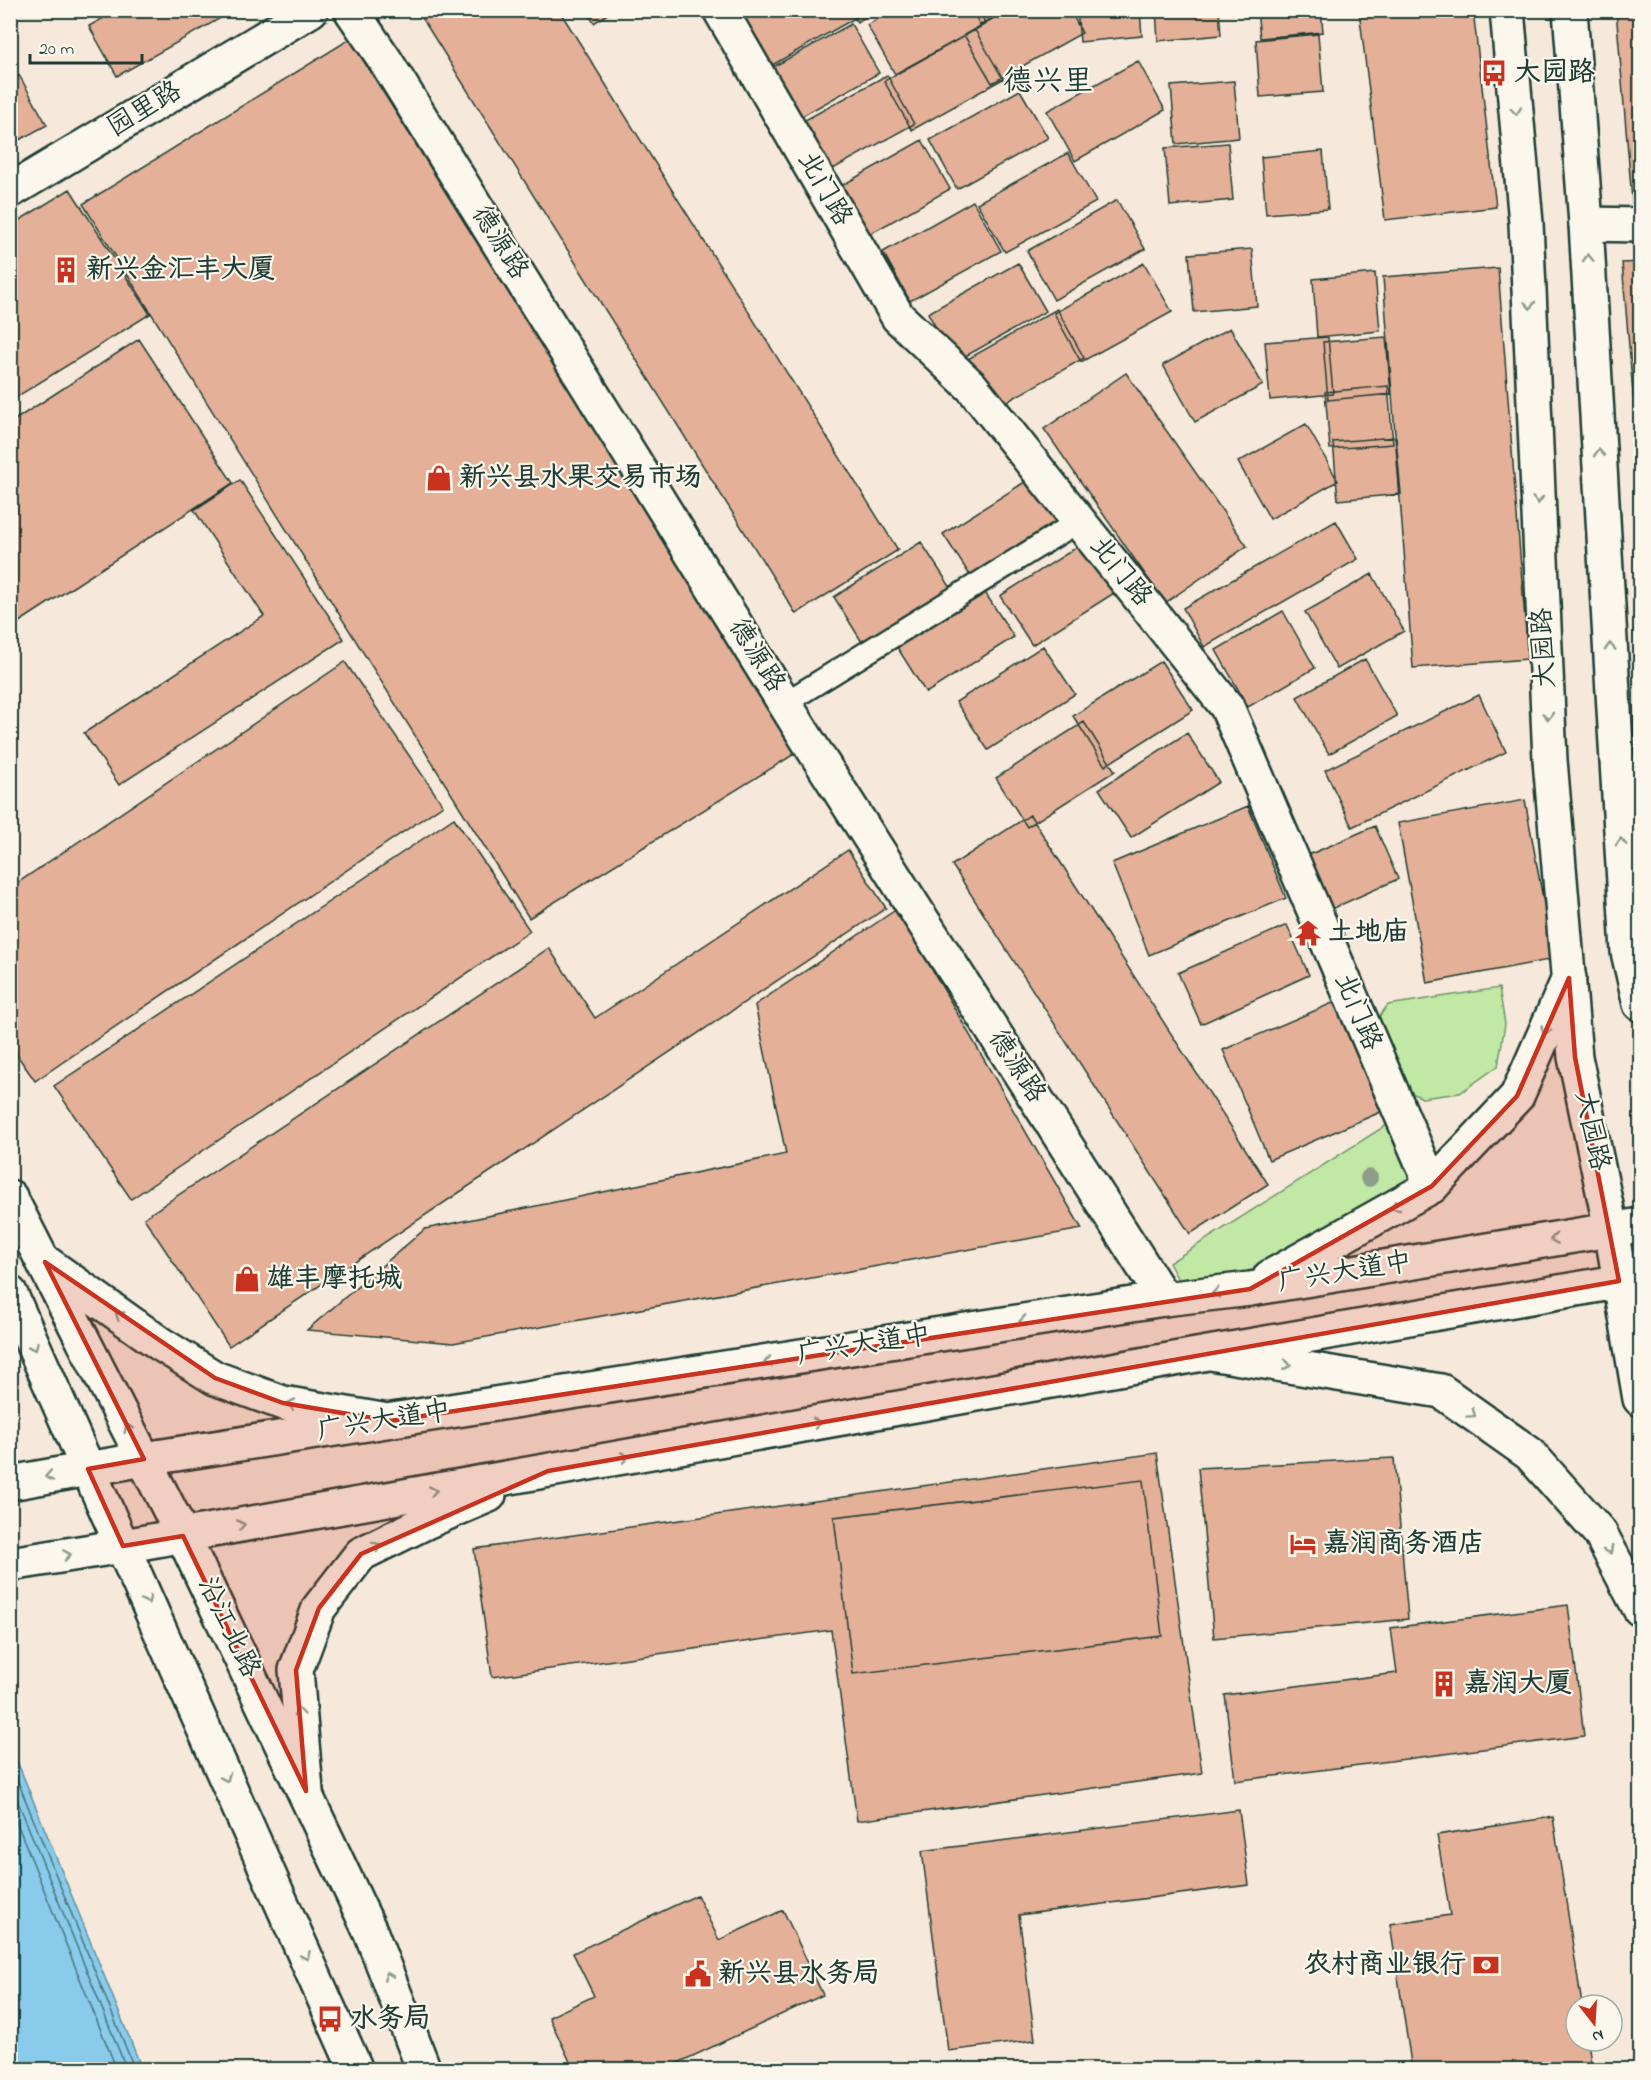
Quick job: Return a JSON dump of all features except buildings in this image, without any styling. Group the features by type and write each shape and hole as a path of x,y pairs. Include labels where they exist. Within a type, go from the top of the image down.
{"main road":[{"name":"园里路","path":"10,191 311,10"},
{"name":"德源路","path":"351,10 385,60 785,703 1164,1299"},
{"name":"北门路","path":"720,10 898,317 972,387 1227,707 1432,1186"},
{"name":"大园路","path":"1507,10 1526,223 1550,760 1575,1057 1626,1227 1641,1399"},
{"path":"1570,10 1586,224 1628,952 1639,992"},
{"path":"1586,224 1641,225"},
{"path":"1250,1289 1432,1186 1517,1096 1569,978"},
{"name":"沿江北路","path":"10,1197 183,1536 306,1791 371,1933 424,2070"},
{"name":"广兴大道中","path":"10,1483 1164,1299 1250,1289 1626,1227"},
{"path":"45,1262 159,1343 215,1378 283,1403 390,1421"},
{"name":"广兴大道中","path":"10,1564 183,1536 1630,1280"},
{"path":"10,1293 356,2070"},
{"path":"1208,1353 1441,1391 1530,1454 1600,1533 1641,1609"},
{"path":"306,1791 296,1670 320,1608 361,1554 428,1521 548,1471"}],"lane":[{"path":"785,703 1079,521"}],"highlighted area":[{"path":"1569,978 1575,1057 1619,1281 548,1471 361,1554 319,1608 296,1670 306,1791 183,1536 123,1546 88,1469 144,1459 45,1262 215,1378 283,1403 390,1421 1250,1289 1432,1186 1517,1096"}],"green space":[{"path":"1499,988 1505,1024 1498,1066 1460,1093 1422,1098 1398,1086 1374,1023 1388,1005"},
{"path":"1388,1124 1416,1181 1250,1281 1182,1287 1169,1263"}],"water":[{"path":"11,1746 142,2069 11,2069"}],"place":[{"name":"大园路","path":"1494,73"},
{"name":"新兴金汇丰大厦","path":"66,270"},
{"name":"新兴县水果交易市场","path":"439,478"},
{"name":"土地庙","path":"1308,933"},
{"name":"雄丰摩托城","path":"247,1279"},
{"name":"嘉润商务酒店","path":"1303,1544"},
{"name":"嘉润大厦","path":"1444,1684"},
{"name":"农村商业银行","path":"1486,1965"},
{"name":"新兴县水务局","path":"698,1974"},
{"name":"水务局","path":"330,2019"}],"district":[{"name":"德兴里","path":"1048,83"}]}
